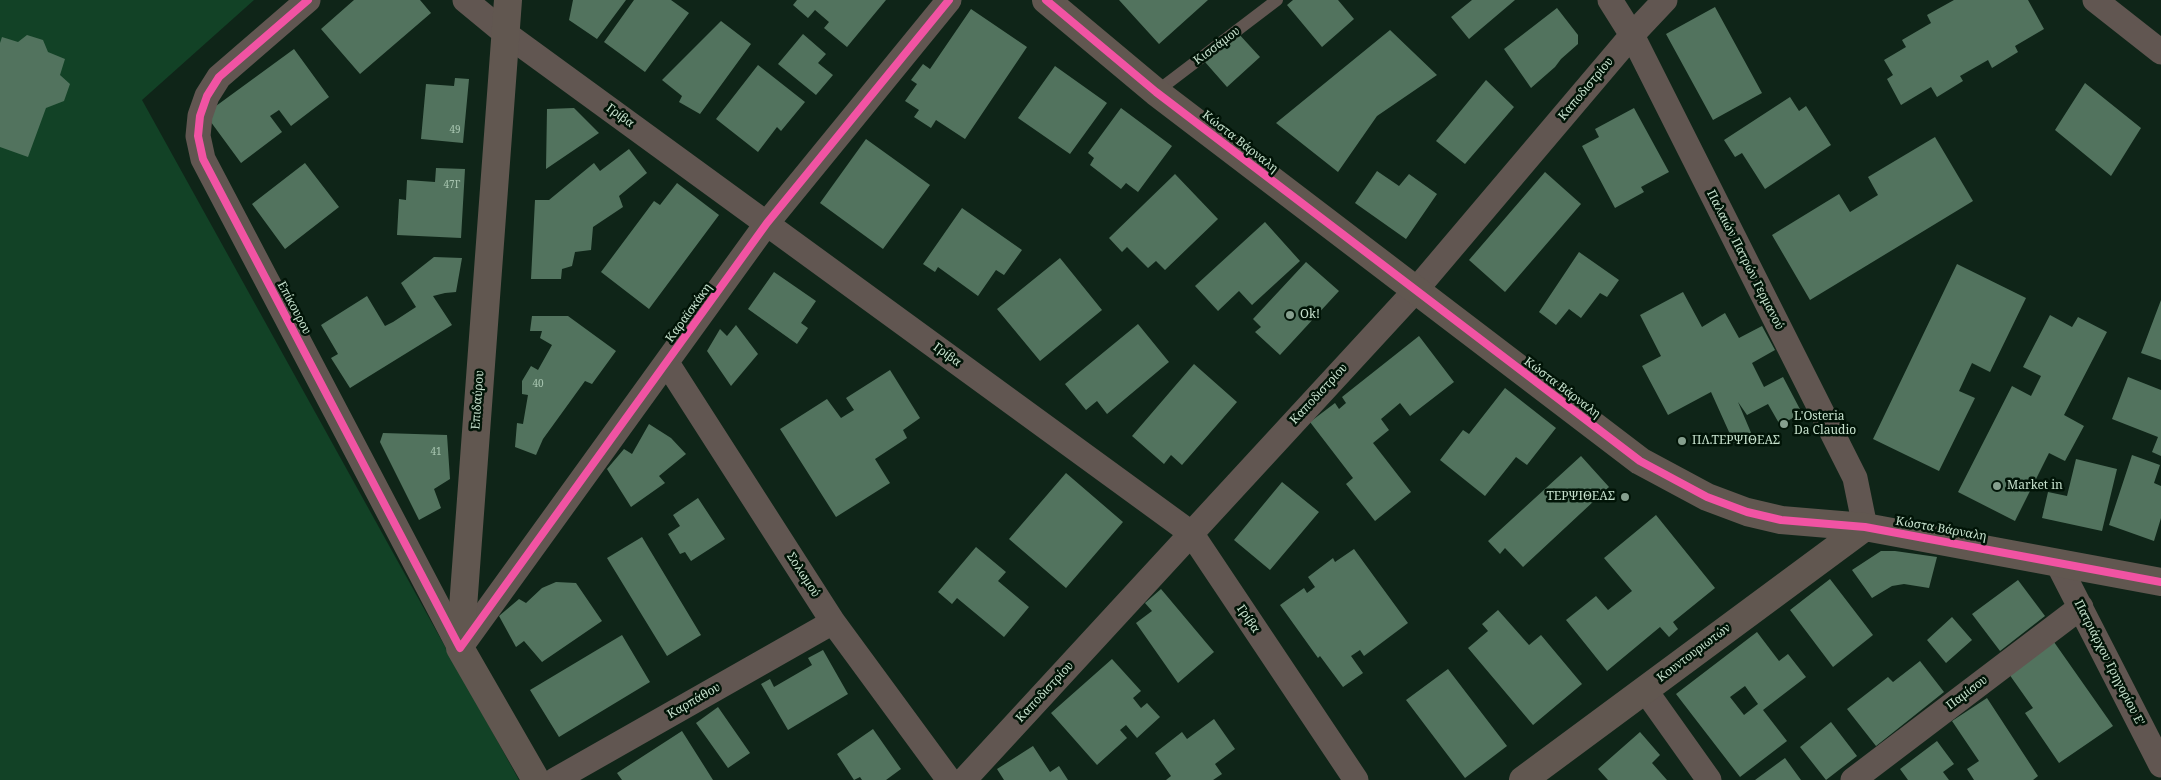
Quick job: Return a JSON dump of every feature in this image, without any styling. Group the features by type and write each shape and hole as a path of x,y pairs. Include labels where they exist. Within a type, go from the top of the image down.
{"street":[{"name":"Επίκουρου","path":"308,0 219,78 207,96 200,116 198,136 203,159 460,648"},
{"name":"Γρίβα","path":"465,0 505,33 1191,533 1356,780"},
{"name":"Επιδαύρου","path":"460,648 508,0"},
{"name":"Καραϊσκάκη","path":"460,648 667,364 767,223 949,0"},
{"name":"Κώστα Βάρναλη","path":"1046,0 1156,92 1414,291 1640,461 1699,492 1747,512 1781,520 1865,527 2161,582"},
{"name":"Παλαιών Πατρών Γερμανού","path":"1610,0 1632,35 1855,478 1865,527"},
{"name":"Καποδιστρίου","path":"964,780 1414,291 1632,35 1665,0"},
{"path":"2094,0 2161,52"},
{"name":"Σολωμού","path":"667,364 833,622 949,780"},
{"name":"Κουντουριωτών","path":"1524,780 1865,527"},
{"name":"Πατριάρχου Γρηγορίου Ε'","path":"2057,562 2161,765"},
{"name":"Παμίσου","path":"1853,780 2081,607"},
{"name":"Καρπάθου","path":"555,780 833,622"},
{"path":"460,648 536,780"},
{"path":"1645,690 1709,780"}],"lane":[{"name":"Κισσάμου","path":"1156,92 1278,0"}],"green space":[{"path":"0,0 254,0 142,100 519,780 0,780"}],"building":[{"path":"354,0 420,0 431,13 360,74 321,29"},
{"path":"573,0 626,0 597,39 569,20"},
{"path":"634,0 671,0 689,13 645,72 604,42"},
{"path":"797,0 886,0 847,47 824,28 829,22 815,10 808,18 793,5"},
{"path":"1119,0 1208,0 1159,44"},
{"path":"1293,0 1338,0 1354,19 1322,47 1287,5"},
{"path":"1472,0 1515,0 1469,39 1451,17"},
{"path":"1954,0 2028,0 2044,29 2015,46 2018,52 1992,68 1988,60 1960,76 1963,81 1937,97 1931,87 1901,105 1887,79 1893,75 1884,60 1906,47 1902,40 1931,23 1927,15"},
{"path":"1715,7 1762,93 1713,120 1666,34"},
{"path":"1557,8 1578,35 1578,44 1531,88 1504,49"},
{"path":"971,9 1027,47 965,139 936,120 931,128 914,117 919,110 905,101 917,84 911,80 923,64 930,69"},
{"path":"721,21 751,44 700,114 679,102 682,96 662,80"},
{"path":"1390,30 1437,75 1377,116 1338,172 1276,123"},
{"path":"1237,32 1260,57 1227,87 1205,62"},
{"path":"803,34 826,54 818,63 833,75 816,95 778,64"},
{"path":"27,35 43,40 48,52 65,59 60,75 70,84 64,101 46,108 28,157 0,147 0,43 2,37 18,42"},
{"path":"294,49 329,97 291,126 279,110 270,116 282,132 241,163 205,114"},
{"path":"758,65 805,102 781,131 777,127 758,152 716,119"},
{"path":"1055,66 1107,103 1070,154 1018,118"},
{"path":"455,78 469,79 463,143 421,139 426,84 454,86"},
{"path":"1486,80 1514,107 1465,164 1436,141"},
{"path":"2085,83 2141,128 2111,176 2055,130"},
{"path":"1790,97 1799,111 1806,106 1831,145 1765,189 1742,153 1735,157 1724,140"},
{"path":"574,108 599,133 546,169 547,109"},
{"path":"1121,108 1172,146 1138,192 1126,183 1121,189 1090,165 1094,158 1088,153"},
{"path":"1634,108 1669,172 1641,187 1644,192 1615,208 1582,146 1599,137 1595,129"},
{"path":"1935,137 1973,201 1810,300 1772,235 1839,194 1850,212 1878,195 1868,177"},
{"path":"866,139 930,185 883,249 820,203"},
{"path":"629,149 647,173 619,196 623,207 593,227 591,250 575,252 572,266 562,269 561,279 531,279 535,200 549,200 594,163 600,171"},
{"path":"305,163 339,207 285,249 252,204"},
{"path":"436,168 465,169 461,238 397,235 399,199 406,200 407,180 435,182"},
{"path":"1377,171 1399,186 1409,174 1437,194 1406,239 1355,203"},
{"path":"1545,172 1581,204 1505,292 1469,260"},
{"path":"1175,174 1218,219 1165,270 1156,261 1148,268 1127,247 1122,252 1109,238"},
{"path":"677,183 719,215 649,309 601,272 654,201 660,205"},
{"path":"962,208 1022,250 1004,275 996,270 978,296 938,267 935,272 923,264"},
{"path":"1265,222 1300,261 1252,305 1239,291 1218,311 1195,286"},
{"path":"1579,252 1619,280 1607,297 1600,293 1581,318 1569,309 1556,325 1539,312"},
{"path":"434,257 462,258 456,292 433,296 452,325 350,388 331,358 338,354 321,325 367,296 385,326 393,322 416,307 401,283"},
{"path":"1060,258 1102,310 1040,361 997,309"},
{"path":"1306,262 1339,291 1280,355 1255,332 1261,327 1253,319"},
{"path":"1957,264 2026,298 1990,372 1972,363 1959,391 1975,398 1939,471 1873,439"},
{"path":"774,272 816,301 801,323 808,328 797,344 748,309"},
{"path":"1683,292 1702,327 1725,313 1739,338 1762,326 1775,350 1752,363 1764,387 1783,377 1802,413 1780,425 1768,404 1747,415 1738,402 1752,435 1734,443 1711,392 1668,415 1642,366 1661,356 1640,315"},
{"path":"2161,300 2161,360 2141,353"},
{"path":"2050,315 2072,327 2078,317 2107,332 2064,415 2084,426 2065,461 2049,453 2015,521 1958,492 2012,386 2031,396 2041,376 2023,367"},
{"path":"532,316 568,316 616,351 592,384 585,381 543,439 536,455 515,447 517,423 523,424 528,395 522,394 522,381 531,366 538,370 552,345 540,338 542,331 530,331"},
{"path":"1138,324 1169,362 1107,414 1097,401 1086,410 1065,384"},
{"path":"736,325 758,354 731,386 707,351 720,329 727,336"},
{"path":"1419,336 1454,382 1410,416 1400,403 1381,419 1389,430 1373,443 1411,492 1375,521 1346,484 1353,478 1310,422 1335,403 1339,409 1346,403 1342,397"},
{"path":"1194,364 1237,402 1182,465 1171,455 1164,464 1132,436"},
{"path":"890,370 920,418 903,430 907,438 875,459 890,483 836,517 780,429 827,399 841,418 854,410 846,398"},
{"path":"2128,377 2161,390 2161,456 2152,452 2158,437 2112,419"},
{"path":"1505,388 1556,428 1527,465 1516,457 1485,496 1440,460 1463,430 1469,434"},
{"path":"649,424 671,438 686,454 659,476 665,483 631,507 607,469 624,449 632,454"},
{"path":"383,433 447,435 450,479 434,489 441,508 419,520 380,442"},
{"path":"2132,455 2160,465 2154,483 2161,486 2161,518 2154,541 2109,525"},
{"path":"1581,456 1609,487 1523,567 1505,548 1500,554 1488,541"},
{"path":"2076,459 2117,469 2102,531 2042,518 2048,492 2067,496"},
{"path":"1066,473 1123,522 1066,588 1009,539"},
{"path":"1282,482 1319,512 1270,570 1234,540"},
{"path":"698,498 725,539 691,561 685,552 680,554 668,534 680,526 673,515"},
{"path":"1656,515 1715,588 1673,622 1678,629 1669,637 1660,627 1607,671 1566,620 1596,596 1608,610 1632,591 1604,558"},
{"path":"642,537 701,635 667,656 607,558"},
{"path":"976,547 1006,572 998,581 1029,607 1004,637 957,598 952,604 938,592"},
{"path":"1354,549 1408,623 1364,656 1360,650 1351,656 1363,673 1343,687 1320,656 1318,658 1280,605 1304,588 1307,593 1315,587 1308,577 1333,558 1335,562"},
{"path":"1881,551 1937,557 1929,588 1904,584 1892,586 1872,598 1852,570"},
{"path":"1830,579 1873,635 1833,667 1790,610"},
{"path":"2018,580 2045,616 2000,651 1972,614"},
{"path":"556,582 576,583 602,621 542,662 524,641 516,647 499,616 519,599 526,603 542,588"},
{"path":"1161,589 1214,652 1178,683 1136,623 1152,611 1145,603"},
{"path":"1498,610 1529,645 1541,635 1582,684 1533,725 1468,648 1488,631 1482,624"},
{"path":"1952,617 1972,640 1946,663 1927,640"},
{"path":"1757,632 1779,661 1788,654 1806,677 1763,710 1787,741 1740,777 1676,694","holes":["1745,686 1758,704 1744,715 1730,697"]},
{"path":"622,635 650,682 559,737 530,690"},
{"path":"2054,642 2113,726 2059,763 2025,713 2033,708 2009,674"},
{"path":"823,650 848,694 788,730 761,684 770,679 774,687 812,665 808,658"},
{"path":"1112,659 1141,691 1133,698 1141,708 1147,703 1160,717 1137,738 1126,725 1120,730 1127,738 1097,765 1051,713"},
{"path":"1920,661 1944,692 1876,746 1847,709 1888,677 1893,682"},
{"path":"1448,669 1507,746 1465,778 1406,700"},
{"path":"1987,698 2038,776 2033,780 1974,780 1967,769 1979,761 1952,721"},
{"path":"718,707 750,753 728,768 696,723"},
{"path":"1214,719 1235,749 1215,764 1222,774 1213,780 1166,780 1171,776 1155,753 1182,732 1187,739"},
{"path":"1831,722 1857,756 1826,780 1800,747"},
{"path":"873,729 901,769 886,780 862,780 860,777 854,780 837,754"},
{"path":"682,731 713,780 622,780 617,773"},
{"path":"1640,732 1660,755 1652,763 1667,780 1608,780 1598,769"},
{"path":"1937,741 1954,764 1943,772 1949,780 1908,780 1900,769"},
{"path":"1033,746 1050,772 1059,766 1068,780 1004,780 997,769"},
{"path":"1785,758 1801,780 1755,780"}],"cycle path":[{"path":"308,0 219,77 207,96 200,116 198,136 203,159 460,648 767,223 949,0"},
{"path":"1046,0 1156,92 1640,461 1707,497 1747,512 1781,520 1865,527 2161,582"}],"place":[{"name":"Ok!","path":"1290,315"},
{"name":"L'Osteria Da Claudio","path":"1784,424"},
{"name":"ΠΛ.ΤΕΡΨΙΘΕΑΣ","path":"1682,441"},
{"name":"Market in","path":"1997,486"},
{"name":"ΤΕΡΨΙΘΕΑΣ","path":"1625,497"}]}
